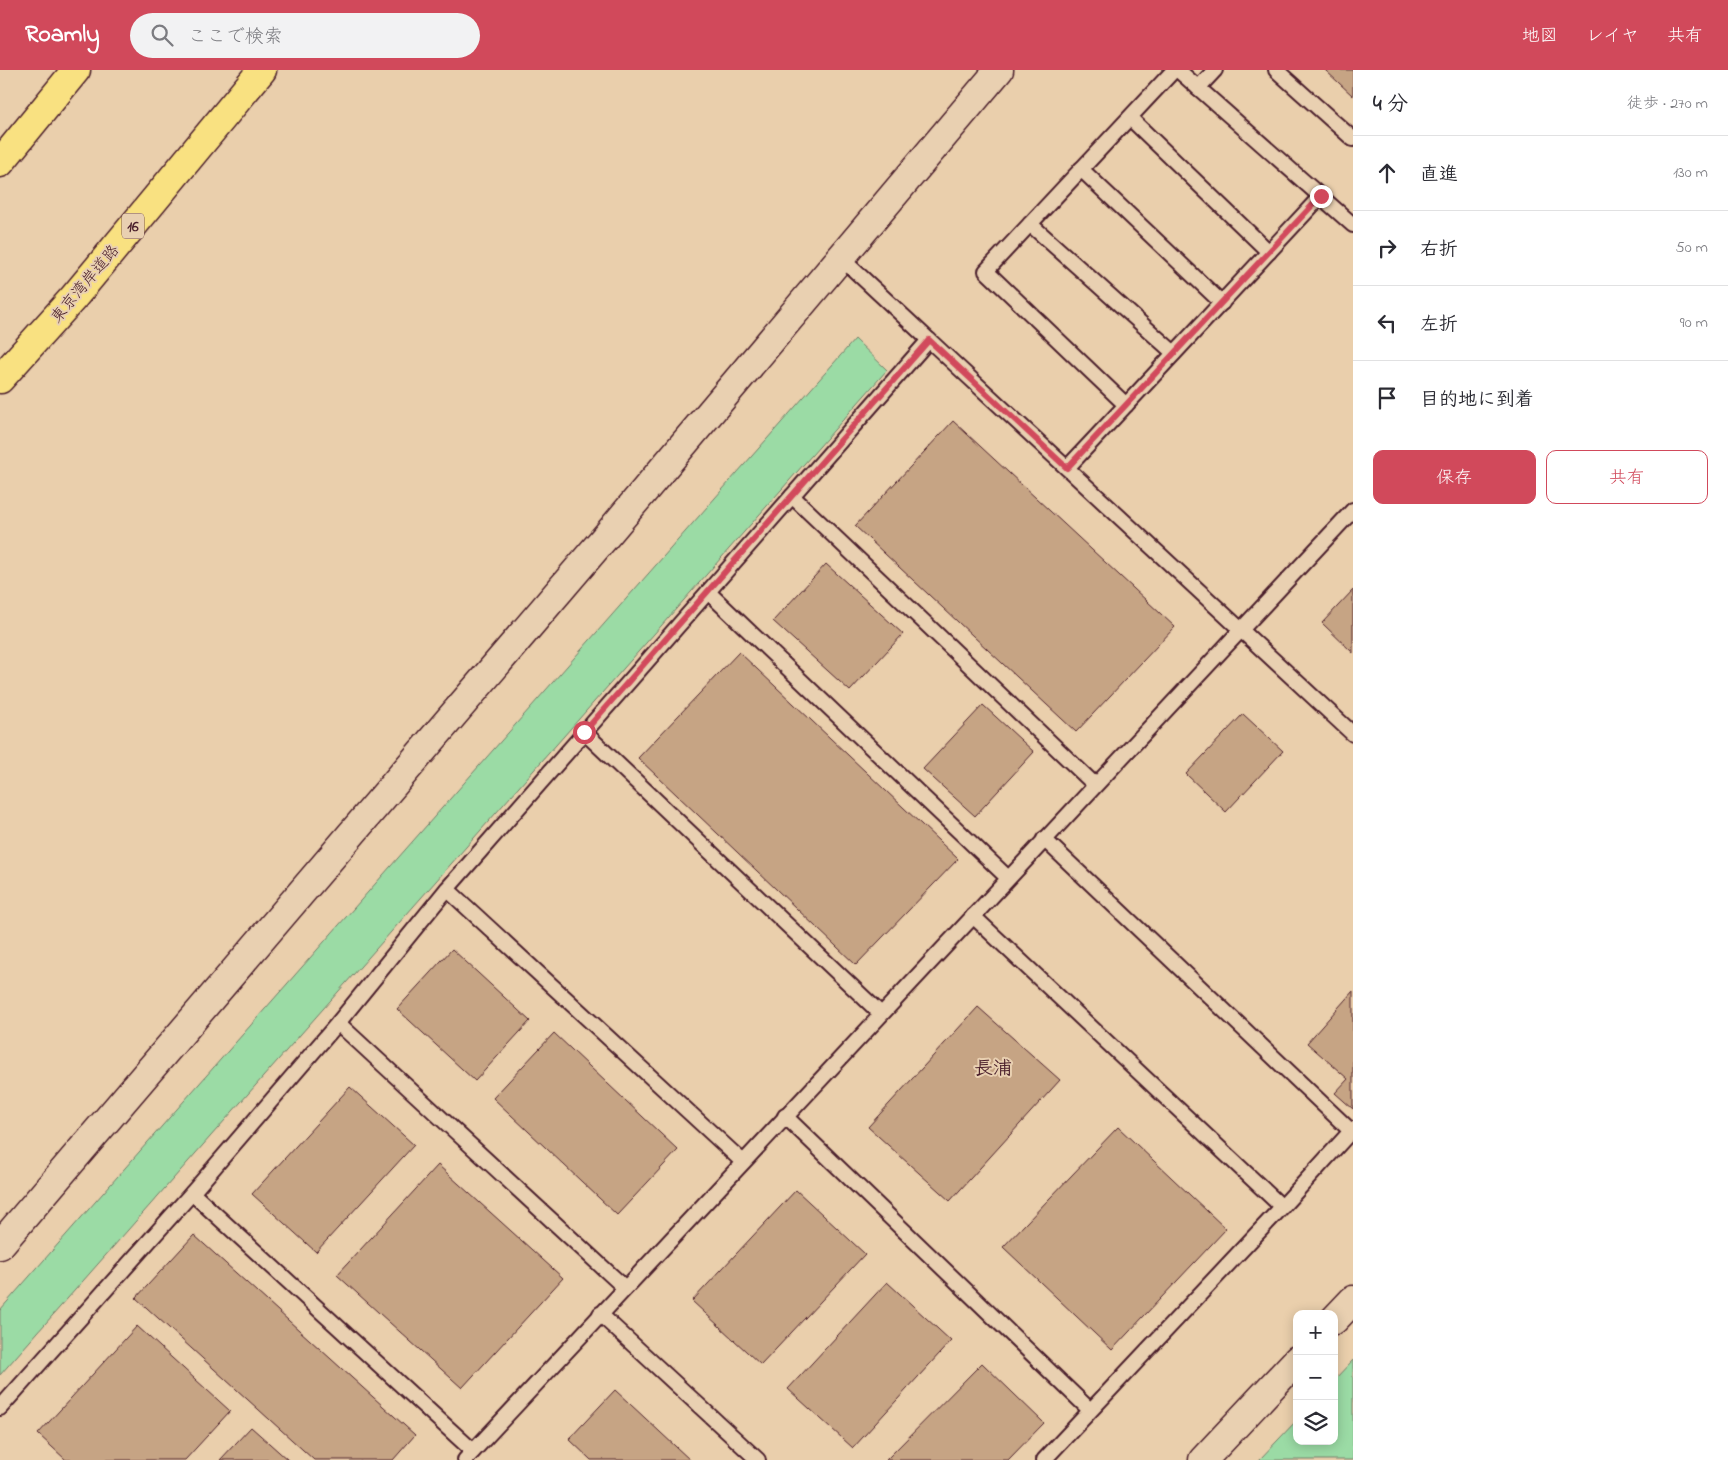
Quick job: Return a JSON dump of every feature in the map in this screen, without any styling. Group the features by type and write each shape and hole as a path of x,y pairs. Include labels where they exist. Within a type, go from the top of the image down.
{"highway":[{"path":"0,163 76,70"},
{"name":"東京湾岸道路","path":"0,380 74,297 262,70"}],"street":[{"path":"0,1245 594,551 999,70"},
{"path":"1338,1316 1353,1300"},
{"path":"1203,1460 1293,1364"}],"lane":[{"path":"1126,405 986,271 1176,70 1353,226"},
{"path":"1198,88 1215,70"},
{"path":"1276,70 1353,139"},
{"path":"1130,118 1269,252"},
{"path":"1081,169 1222,303"},
{"path":"1067,468 1321,196"},
{"path":"1030,224 1174,353"},
{"path":"840,257 1353,734"},
{"path":"0,1408 192,1193 338,1023 447,889 929,340"},
{"path":"792,496 1095,785"},
{"path":"192,1193 469,1455 1353,510"},
{"path":"708,592 1008,878"},
{"path":"584,732 881,1014"},
{"path":"1044,839 1352,1130 1044,1460"},
{"path":"447,889 743,1162"},
{"path":"973,916 1282,1207"},
{"path":"338,1023 625,1288"},
{"path":"785,1116 1090,1410"},
{"path":"600,1314 758,1460"}],"green space":[{"path":"855,339 887,370 0,1375 0,1310"},
{"path":"1353,1360 1353,1460 1259,1460 1293,1424 1293,1445 1338,1445 1338,1376"}],"building":[{"path":"1325,70 1353,70 1353,96"},
{"path":"953,421 1175,627 1076,732 855,526"},
{"path":"826,564 903,634 850,691 773,621"},
{"path":"1353,590 1353,653 1322,623"},
{"path":"739,652 958,859 856,965 638,758"},
{"path":"983,705 1034,752 975,816 923,769"},
{"path":"1243,714 1283,751 1226,812 1186,774"},
{"path":"452,949 530,1021 475,1081 397,1009"},
{"path":"1353,991 1353,1109 1335,1093 1348,1079 1307,1043"},
{"path":"978,1007 1060,1080 950,1201 868,1127"},
{"path":"554,1033 678,1150 617,1215 493,1098"},
{"path":"350,1087 414,1145 316,1252 252,1194"},
{"path":"1118,1127 1226,1229 1112,1350 1003,1247"},
{"path":"438,1165 563,1278 462,1388 337,1275"},
{"path":"796,1190 865,1254 761,1365 692,1301"},
{"path":"194,1235 415,1435 393,1460 314,1460 136,1298"},
{"path":"887,1282 951,1341 853,1448 788,1389"},
{"path":"137,1326 230,1411 185,1460 66,1460 38,1434"},
{"path":"982,1363 1044,1423 1008,1460 886,1460"},
{"path":"615,1390 690,1460 591,1460 569,1439"},
{"path":"251,1427 288,1460 220,1460"}],"district":[{"name":"長浦","path":"993,1067"}],"route":[{"path":"584,732 929,340 1067,468 1321,196"}]}
